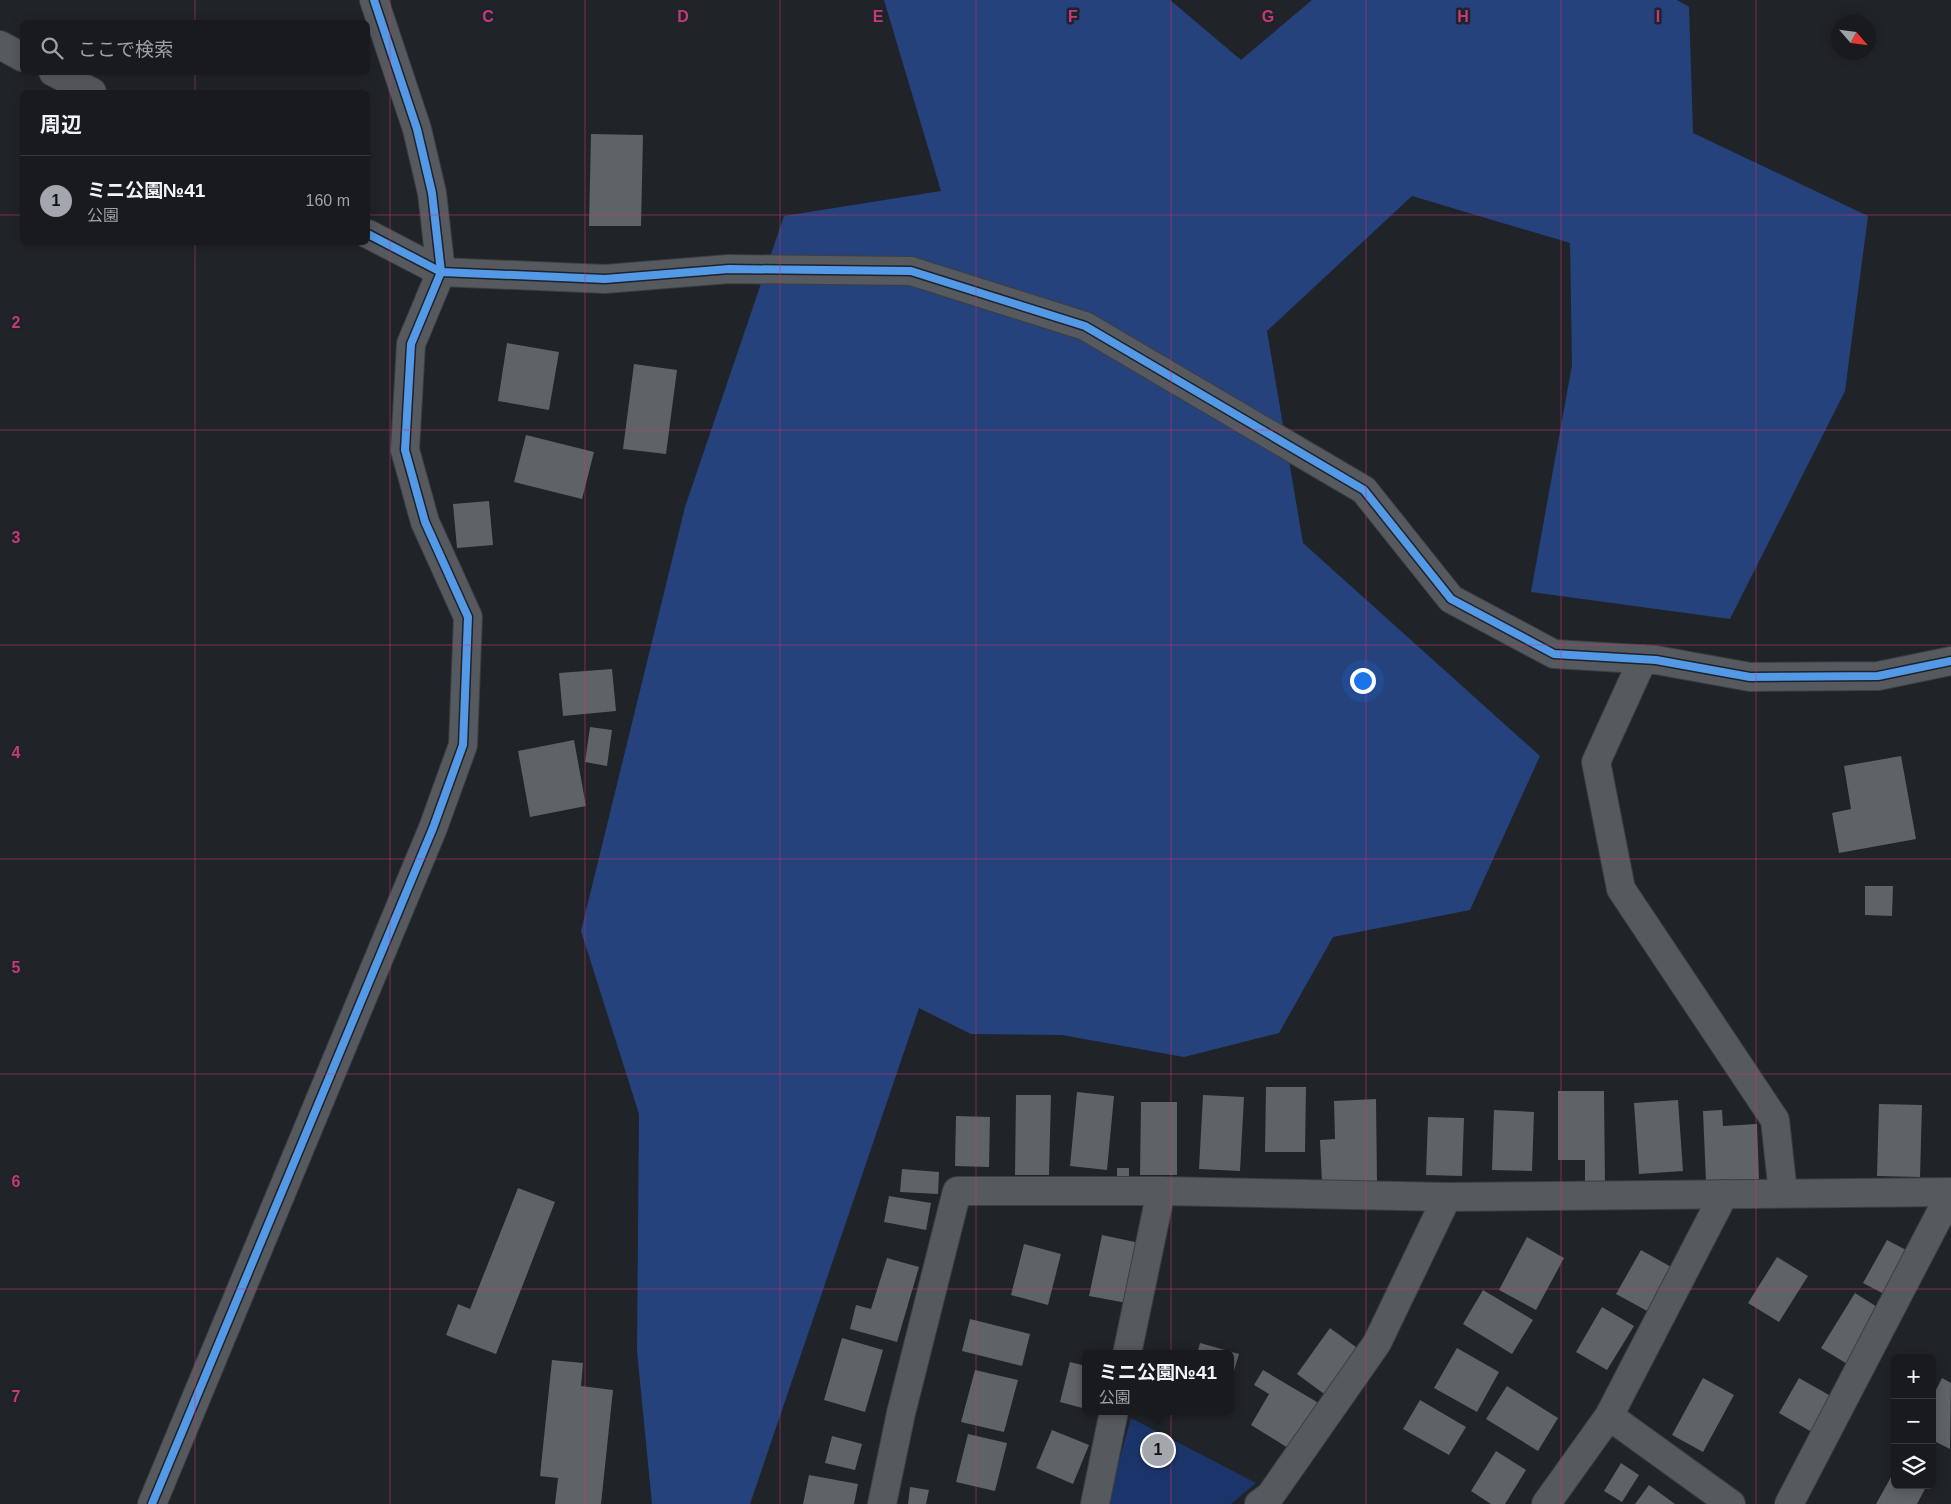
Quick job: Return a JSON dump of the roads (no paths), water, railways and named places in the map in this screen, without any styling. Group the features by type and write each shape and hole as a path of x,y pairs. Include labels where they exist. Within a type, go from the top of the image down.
{"street":[{"path":"152,1504 433,828 463,745 468,617 425,522 405,450 411,344 441,272 432,193 417,129 374,0"},
{"path":"0,45 20,56"},
{"path":"59,75 88,90"},
{"path":"370,235 441,272 605,279 729,269 911,270 1086,326 1364,490 1451,599 1554,654 1656,660 1750,677 1878,676 1951,661"},
{"path":"1642,659 1596,762 1621,889 1775,1120 1783,1194"},
{"path":"1128,1350 1161,1190"},
{"path":"882,1504 902,1413 957,1191 1161,1190 1446,1198 1951,1192 1790,1504"},
{"path":"1546,1504 1609,1416 1724,1194"},
{"path":"1269,1501 1377,1344 1446,1198"},
{"path":"1094,1504 1113,1415"},
{"path":"1609,1416 1732,1504"}],"place":[{"name":"ミニ公園№41","path":"1158,1450"}]}
